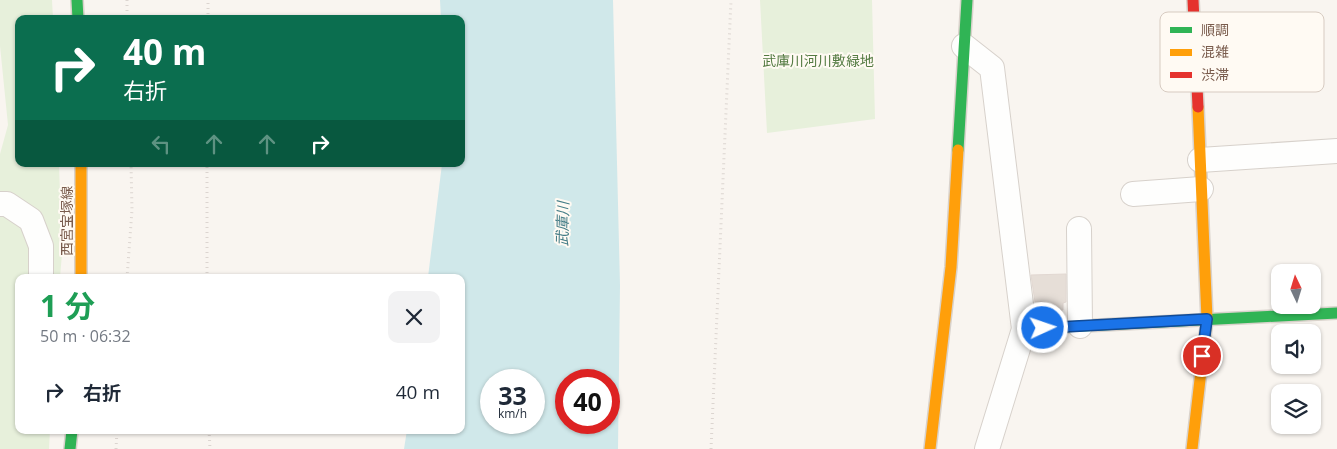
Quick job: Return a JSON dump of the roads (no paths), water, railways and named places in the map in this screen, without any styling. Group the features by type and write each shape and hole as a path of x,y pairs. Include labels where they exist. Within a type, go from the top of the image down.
{"street":[{"path":"77,0 78,15"},
{"path":"930,449 951,266 967,0"},
{"path":"964,46 992,68 1024,329 988,449"},
{"path":"1192,449 1207,319 1197,92"},
{"path":"1200,160 1337,151"},
{"name":"西宮宝塚線","path":"81,274 82,167"},
{"path":"1133,194 1201,189"},
{"path":"0,204 7,204 31,220 41,246 41,274"},
{"path":"1079,229 1080,326"},
{"path":"1024,329 1337,313"},
{"path":"70,449 72,434"}],"water":[{"name":"武庫川","path":"440,0 613,0 620,285 619,369 555,369 555,434 618,434 618,449 404,449 406,434 465,434 465,274 428,274 442,167 465,167 465,15 441,15"}],"park label":[{"name":"武庫川河川敷緑地","path":"818,60"}]}
